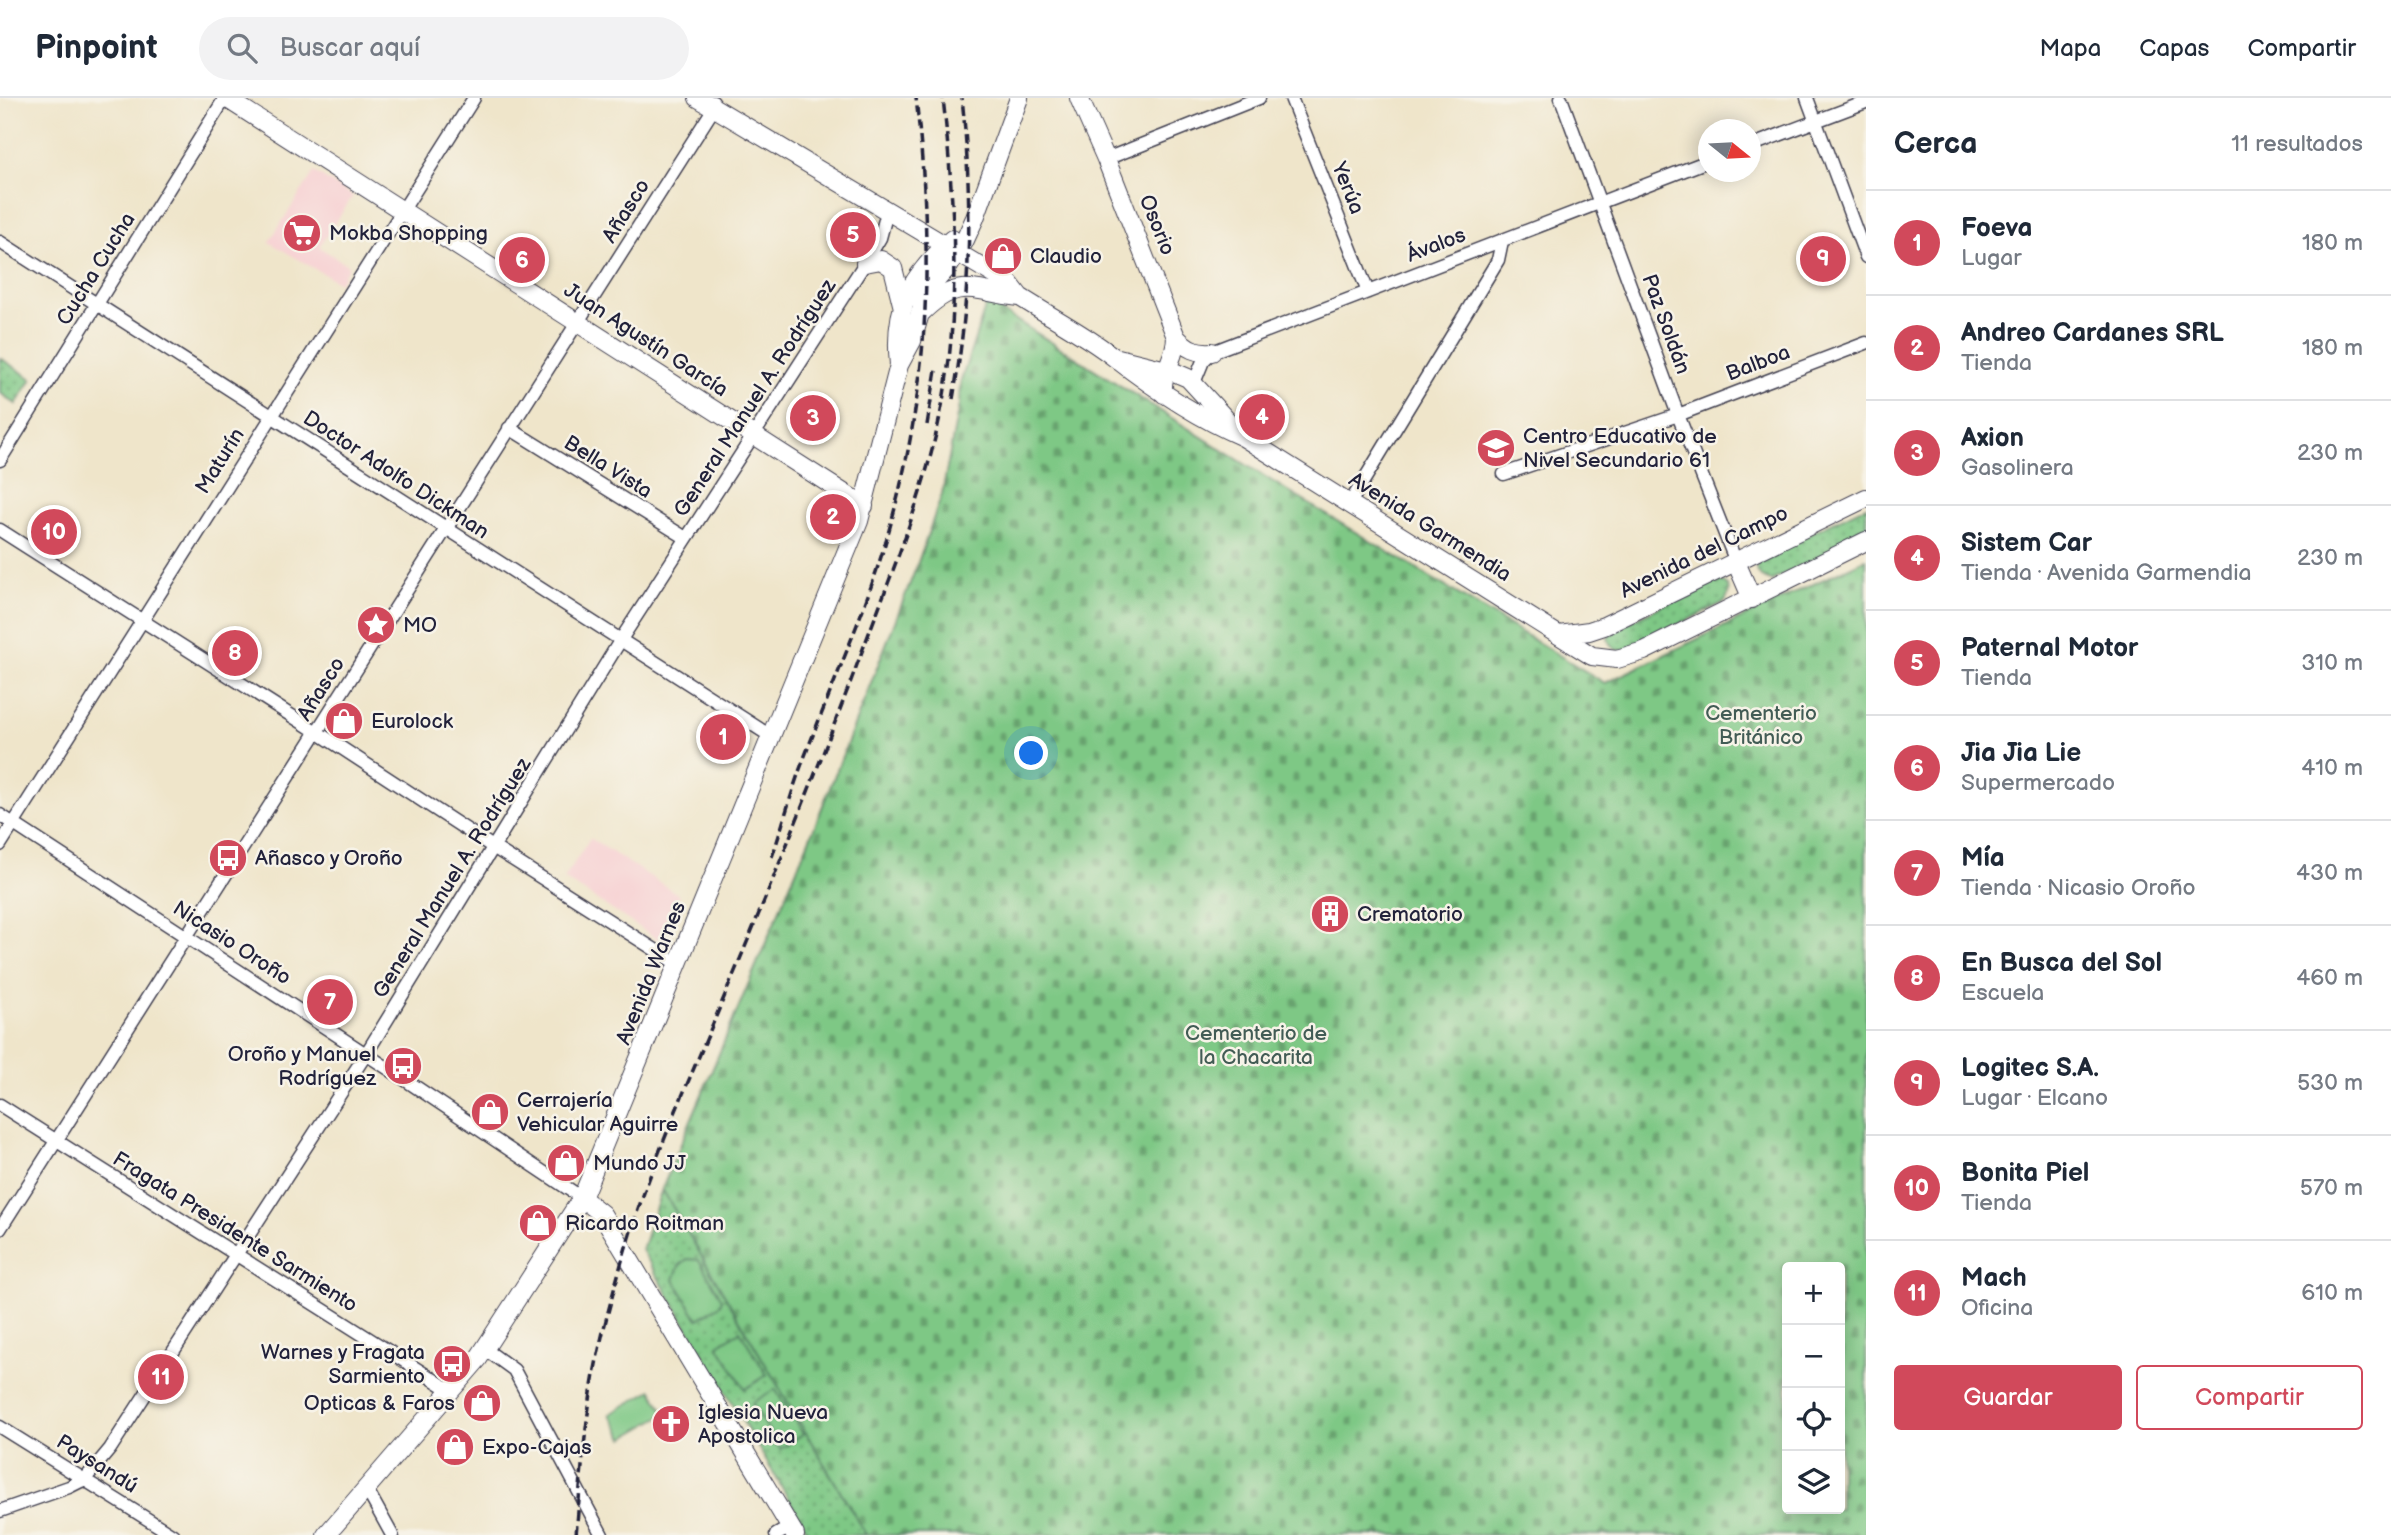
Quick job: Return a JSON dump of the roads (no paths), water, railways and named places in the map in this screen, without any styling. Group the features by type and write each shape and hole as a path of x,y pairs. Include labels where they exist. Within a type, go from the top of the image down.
{"main road":[{"name":"Juan Agustín García","path":"225,98 864,506"},
{"name":"Avenida Garmendia","path":"698,98 713,103 887,212 1010,284 1020,297 1114,357 1135,375 1211,422 1243,437 1592,656 1617,659 1637,654 1752,599"},
{"name":"Avenida Warnes","path":"326,1535 485,1349 582,1198 864,506 899,365 912,341 930,287 951,250 975,218 1019,98"},
{"name":"Osorio","path":"1079,98 1176,337"},
{"path":"975,218 975,243 980,266"},
{"name":"Avenida Warnes","path":"899,365 896,338 903,308 918,274 951,250"},
{"path":"865,263 881,260 893,268 903,308"},
{"path":"922,312 942,294 960,289 978,289 1020,297"},
{"path":"1176,337 1191,350 1200,353 1212,352"},
{"path":"1176,337 1175,354 1163,382 1171,398 1191,396 1194,383"},
{"name":"Avenida Garmendia","path":"1114,357 1181,374 1194,383 1243,437"},
{"name":"Avenida del Campo","path":"1559,635 1604,626 1866,498"},
{"path":"1736,562 1752,599 1866,541"},
{"path":"582,1198 602,1214 787,1532"}],"street":[{"name":"Cucha Cucha","path":"0,460 225,98"},
{"name":"Maturín","path":"0,845 474,98"},
{"path":"1106,159 1259,98"},
{"name":"Yerúa","path":"1292,98 1368,292"},
{"name":"Paz Soldán","path":"1562,98 1678,415 1736,562"},
{"path":"1807,98 1866,257"},
{"path":"1761,142 1866,102"},
{"name":"Añasco","path":"0,1229 578,322 713,103"},
{"name":"Ávalos","path":"1212,352 1698,165"},
{"name":"General Manuel A. Rodríguez","path":"0,1511 85,1479 110,1449 366,1054 620,641 865,263 880,238 887,212"},
{"path":"1350,503 1498,260 1502,241"},
{"name":"Doctor Adolfo Dickman","path":"0,242 772,737"},
{"name":"Balboa","path":"1504,474 1678,415 1866,343"},
{"path":"1194,383 1203,361 1212,352"},
{"name":"Bella Vista","path":"509,428 686,538"},
{"path":"0,530 679,965"},
{"name":"Nicasio Oroño","path":"0,815 582,1198"},
{"name":"Fragata Presidente Sarmiento","path":"0,1105 450,1390"},
{"path":"485,1349 514,1370 603,1535"},
{"name":"Paysandú","path":"0,1427 173,1535"},
{"path":"366,1488 392,1535"}],"railway":[{"path":"772,857 799,773 872,583 904,469 914,416 925,312 925,207 916,98"},
{"path":"576,1535 584,1451 599,1350 640,1203 836,720 903,544 934,441 948,368 954,291 953,213 943,98"},
{"path":"953,399 967,286 969,212 962,98"},
{"path":"927,425 936,370"}],"place":[{"name":"Mokba Shopping","path":"302,233"},
{"name":"Paternal Motor","path":"853,235"},
{"name":"Claudio","path":"1003,256"},
{"name":"Logitec S.A.","path":"1823,259"},
{"name":"Jia Jia Lie","path":"522,260"},
{"name":"Sistem Car","path":"1262,417"},
{"name":"Axion","path":"813,418"},
{"name":"Centro Educativo de Nivel Secundario 61","path":"1496,448"},
{"name":"Andreo Cardanes SRL","path":"833,517"},
{"name":"Bonita Piel","path":"54,532"},
{"name":"MO","path":"376,625"},
{"name":"En Busca del Sol","path":"235,653"},
{"name":"Eurolock","path":"344,721"},
{"name":"Foeva","path":"723,737"},
{"name":"Añasco y Oroño","path":"228,858"},
{"name":"Crematorio","path":"1330,914"},
{"name":"Mía","path":"330,1002"},
{"name":"Oroño y Manuel Rodríguez","path":"403,1066"},
{"name":"Cerrajería Vehicular Aguirre","path":"490,1112"},
{"name":"Mundo JJ","path":"566,1163"},
{"name":"Ricardo Roitman","path":"538,1223"},
{"name":"Warnes y Fragata Sarmiento","path":"452,1364"},
{"name":"Mach","path":"161,1377"},
{"name":"Opticas & Faros","path":"482,1403"},
{"name":"Iglesia Nueva Apostolica","path":"671,1424"},
{"name":"Expo-Cajas","path":"455,1447"}],"park label":[{"name":"Cementerio Británico","path":"1761,725"},
{"name":"Cementerio de la Chacarita","path":"1256,1045"}]}
